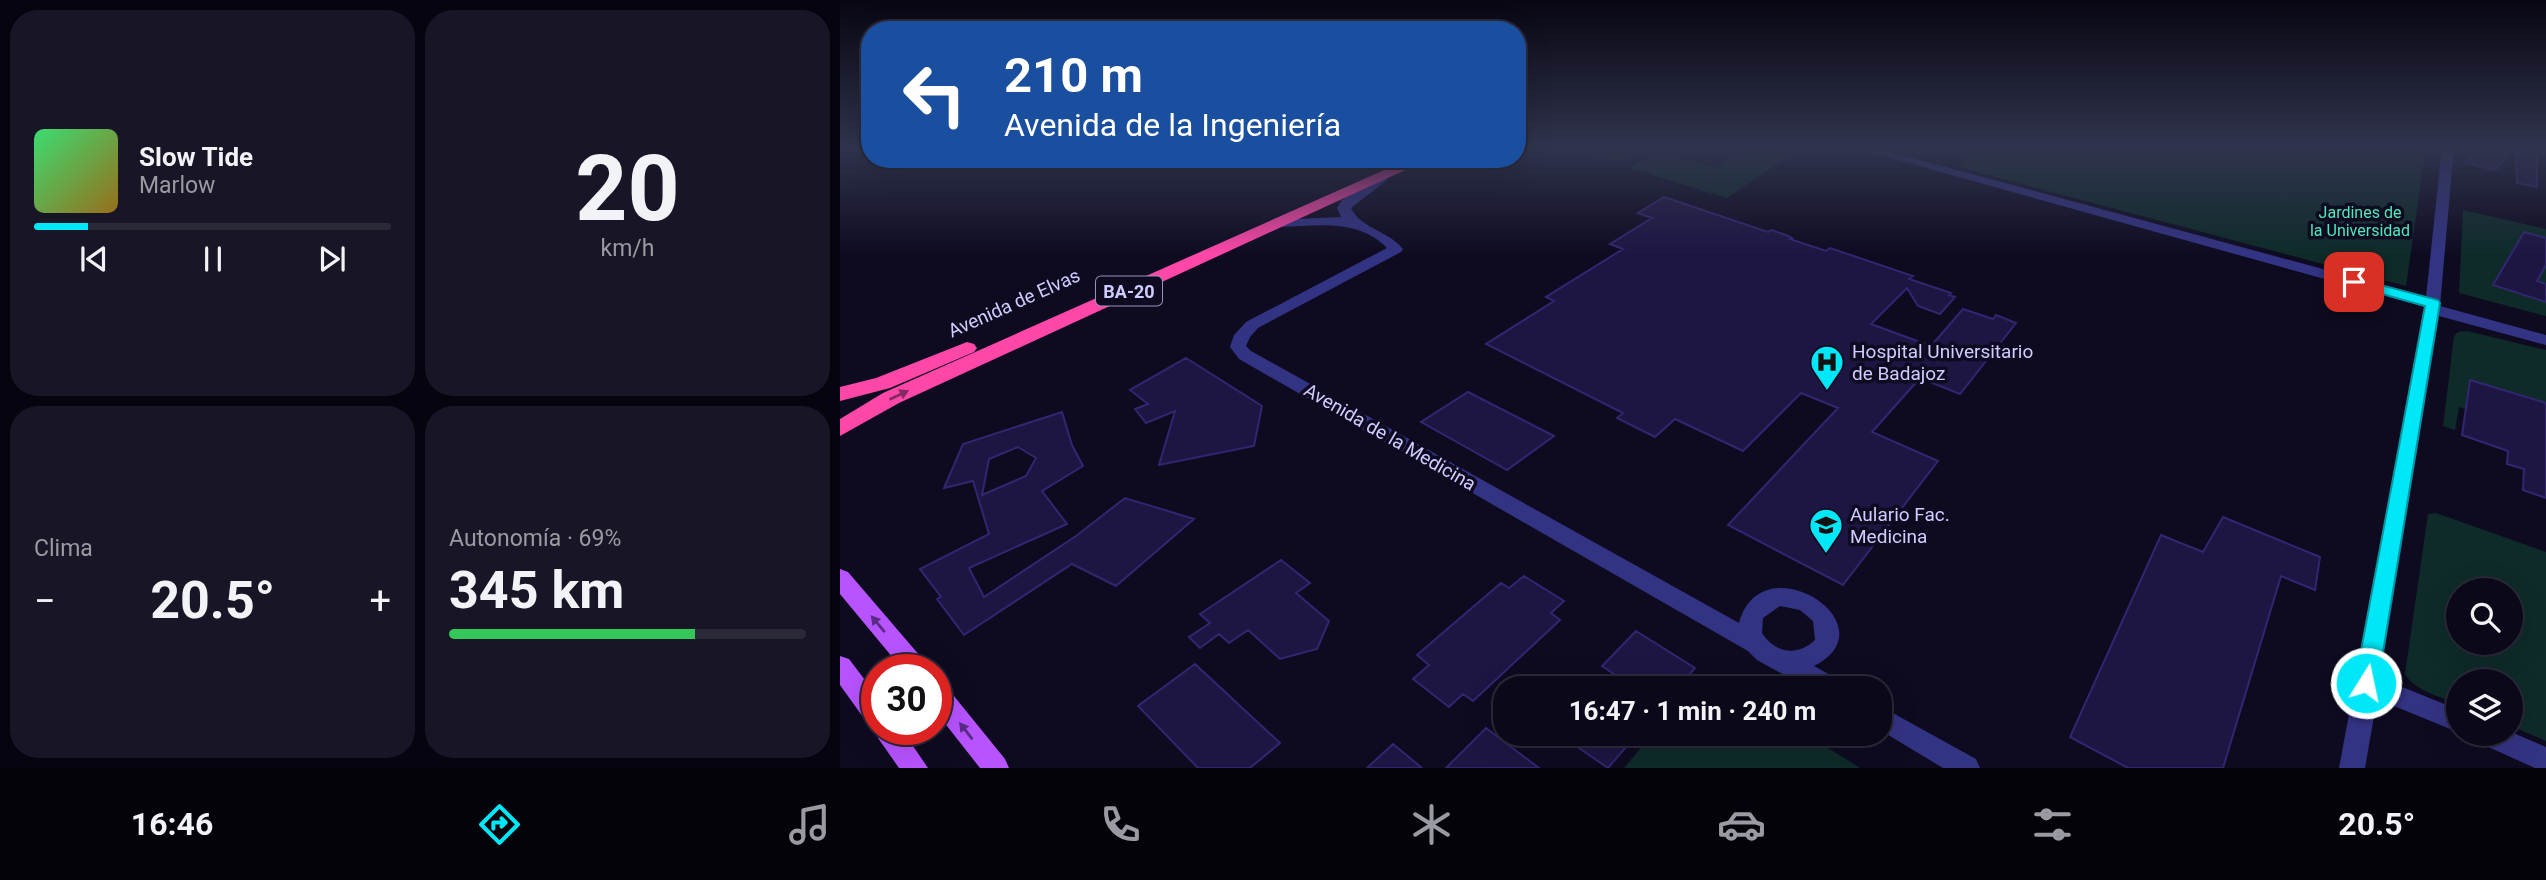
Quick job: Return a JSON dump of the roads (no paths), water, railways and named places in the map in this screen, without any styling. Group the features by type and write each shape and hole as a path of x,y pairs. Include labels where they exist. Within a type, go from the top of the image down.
{"highway":[{"name":"Avenida de Elvas","path":"840,394 883,383 953,354 1341,183"},
{"name":"Avenida de Elvas","path":"840,429 891,398 1370,183"}],"main road":[{"path":"840,578 904,654"},
{"path":"841,670 861,696"},
{"path":"952,713 996,768"},
{"path":"898,745 915,768"}],"street":[{"name":"Avenida de Elvas","path":"1280,223 1350,221 1344,208 1347,203 1375,183"},
{"path":"1985,183 2432,304 2546,332"},
{"path":"2352,768 2432,304 2444,183"},
{"name":"Avenida de la Medicina","path":"1350,221 1385,237 1396,249 1252,325 1242,335 1238,346 1245,355 1755,644"},
{"path":"2432,304 2546,340"},
{"path":"1785,662 1810,658 1826,644 1827,624 1814,606 1804,600 1780,597 1759,606 1749,624 1755,644 1763,653 1809,676"},
{"path":"2366,683 2446,717"},
{"path":"1892,724 1967,768"},
{"path":"2514,746 2546,760"}],"place":[{"name":"Hospital Universitario de Badajoz","path":"1827,392"},
{"name":"Aulario Fac. Medicina","path":"1826,555"}],"park label":[{"name":"Jardines de la Universidad","path":"2360,221"}]}
